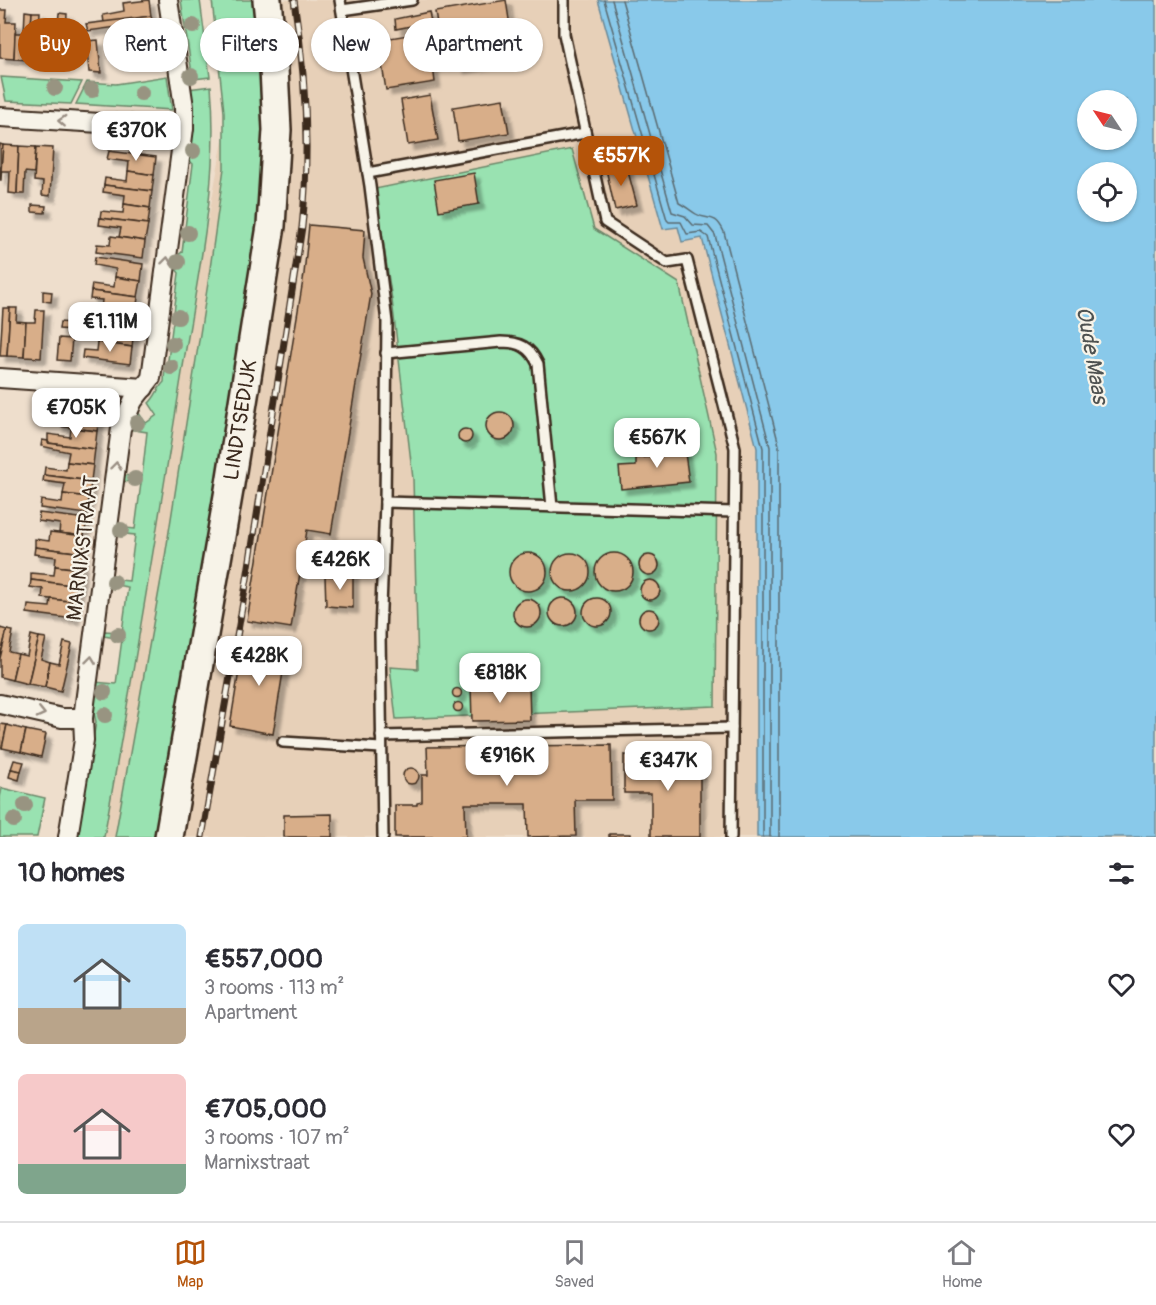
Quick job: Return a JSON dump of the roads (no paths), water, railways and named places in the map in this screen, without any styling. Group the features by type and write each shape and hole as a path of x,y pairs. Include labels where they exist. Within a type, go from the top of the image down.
{"main road":[{"name":"LINDTSEDIJK","path":"169,837 227,502 271,226 277,130 267,0"}],"street":[{"name":"MARNIXSTRAAT","path":"68,837 84,740 84,718 121,428 133,401 151,378 184,128 184,107 168,0"},
{"path":"0,117 184,128"},
{"path":"0,378 144,388"},
{"path":"0,704 62,718 84,718"}],"lane":[{"path":"383,837 380,634 385,502 387,322 368,173 341,5 412,0"},
{"path":"564,0 564,34 605,222 667,263 687,260 735,448 730,837"},
{"path":"368,173 585,133"},
{"path":"386,353 501,342 515,342 527,347 538,364 552,507"},
{"path":"385,502 734,512"},
{"path":"381,736 732,728"},
{"path":"283,742 381,748"}],"water":[{"name":"Oude Maas","path":"598,0 1156,0 1156,837 757,837 757,448 702,238 682,242 678,227 663,229"}],"railway":[{"path":"202,837 247,579 302,227 306,170 306,114 294,0"}]}
